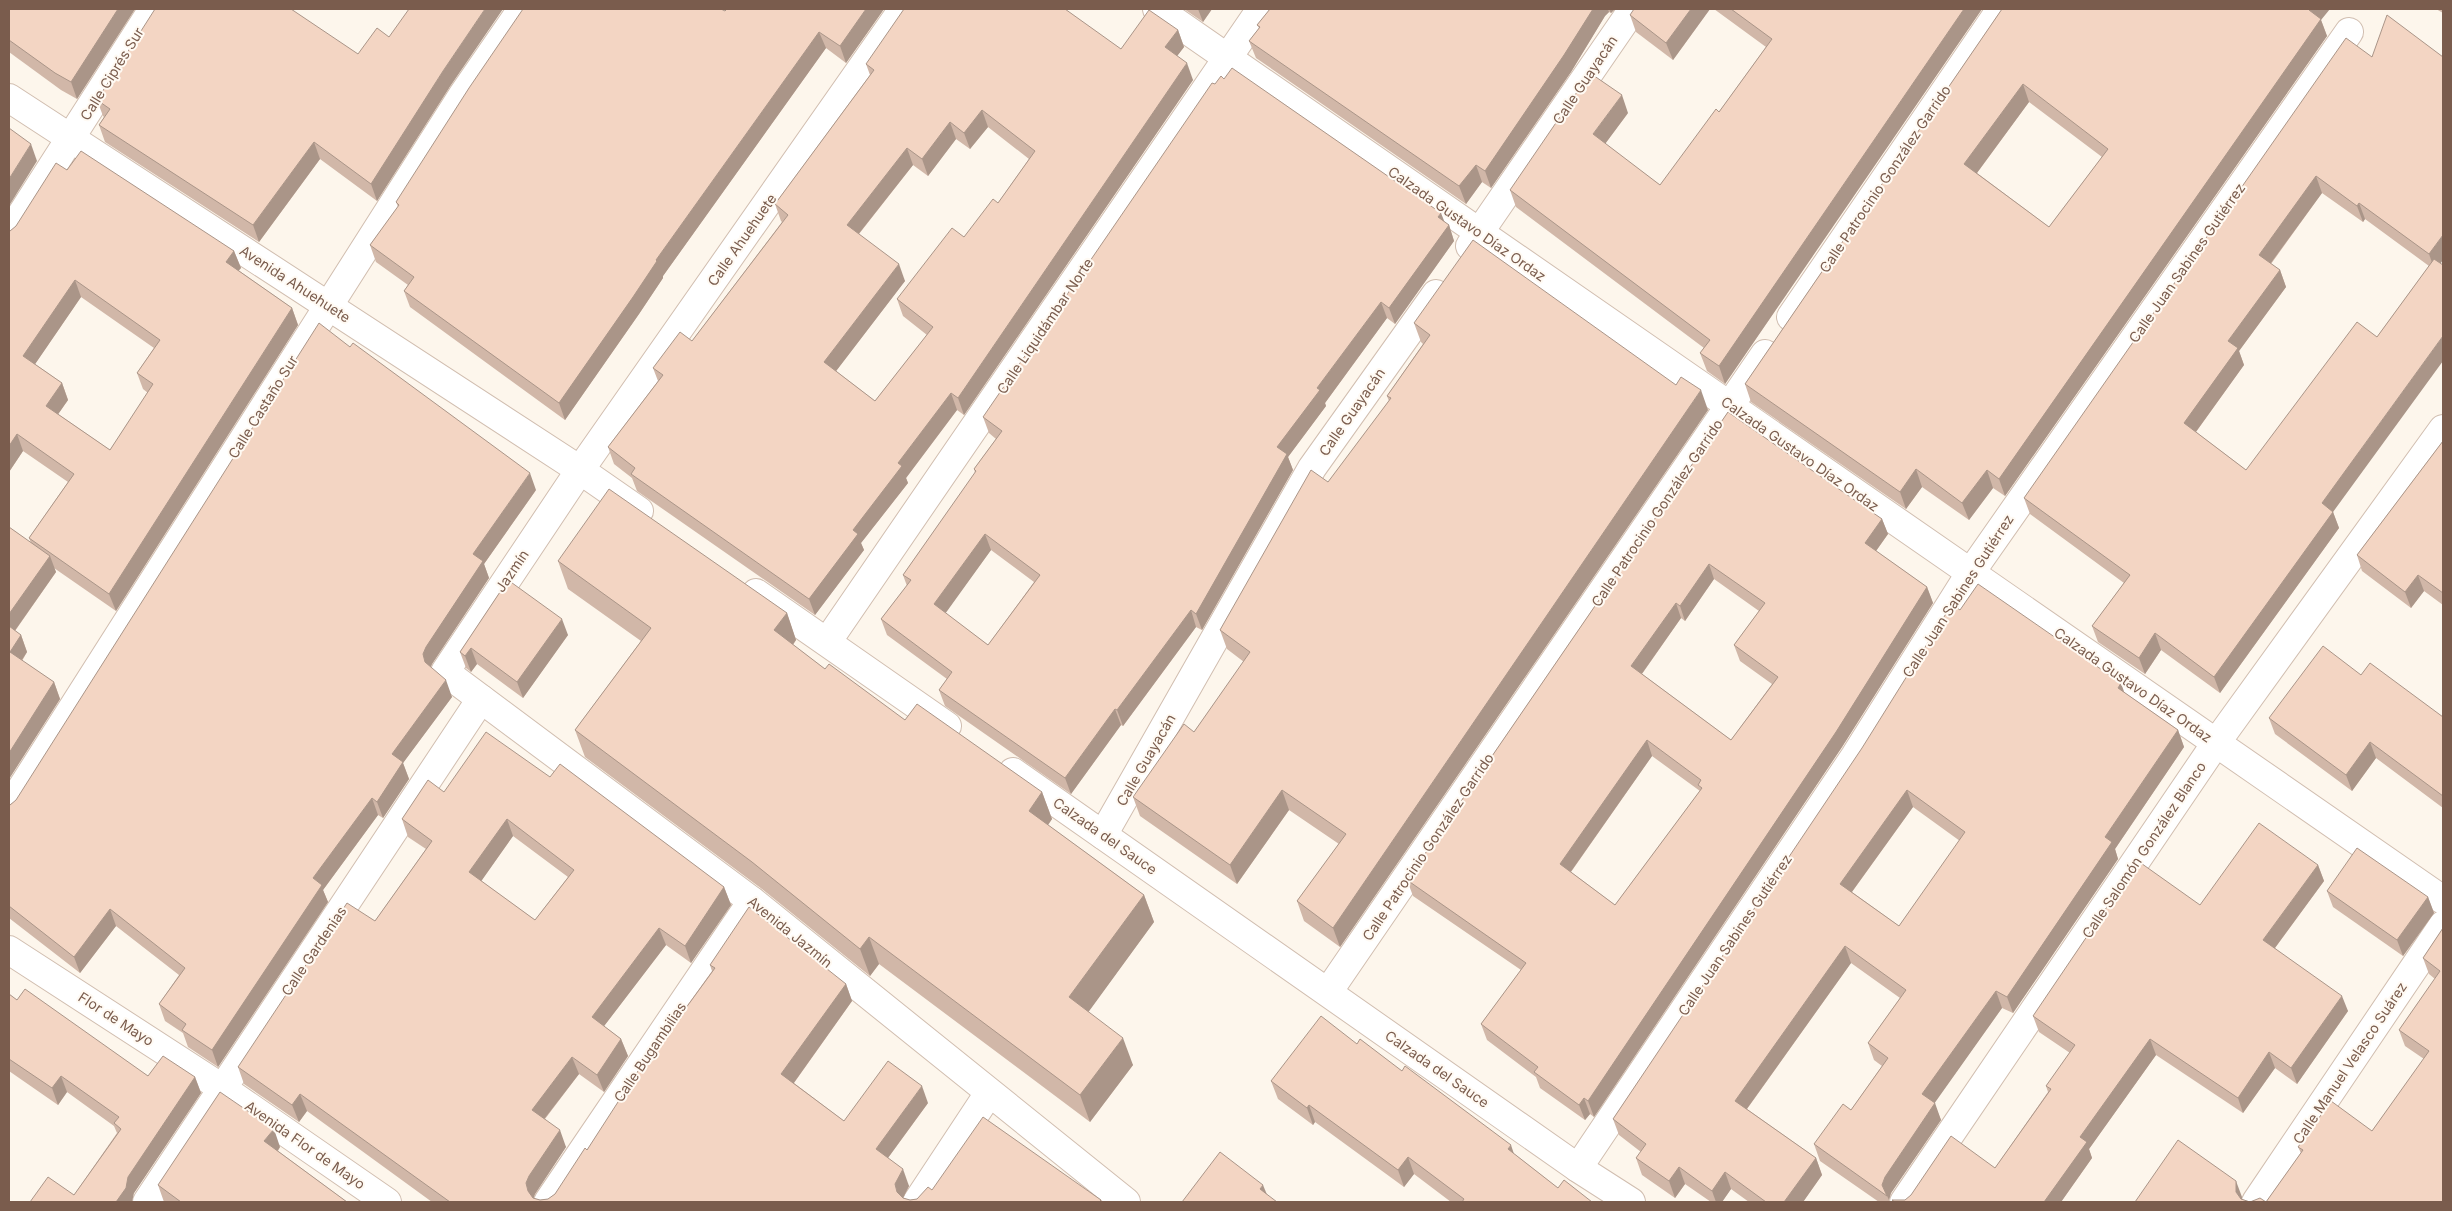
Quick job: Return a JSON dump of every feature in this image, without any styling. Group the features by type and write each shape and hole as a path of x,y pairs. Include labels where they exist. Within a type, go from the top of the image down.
{"street":[{"name":"Calle Ciprés Sur","path":"9,234 153,9"},
{"name":"Calle Castaño Sur","path":"9,808 462,96 522,9"},
{"name":"Calle Ahuehuete","path":"580,470 903,9"},
{"name":"Calzada Gustavo Díaz Ordaz","path":"1157,9 2443,900"},
{"name":"Calle Liquidámbar Norte","path":"827,642 1262,9"},
{"name":"Calle Guayacán","path":"1103,835 1312,468 1480,232 1633,9"},
{"name":"Calle Patrocinio González Garrido","path":"1328,992 2001,9"},
{"name":"Calle Juan Sabines Gutiérrez","path":"1578,1168 1855,756 1971,572 2349,32"},
{"name":"Avenida Ahuehuete","path":"9,98 580,470"},
{"name":"Calle Salomón González Blanco","path":"1904,1202 2216,743 2443,429"},
{"path":"580,470 660,526"},
{"name":"Jazmín","path":"445,672 580,470"},
{"path":"740,581 965,738"},
{"name":"Avenida Jazmín","path":"445,672 752,901 1126,1202"},
{"name":"Calle Gardenias","path":"147,1202 481,699"},
{"name":"Calzada del Sauce","path":"990,755 1578,1168 1631,1202"},
{"name":"Calle Bugambilias","path":"548,1202 752,901"},
{"name":"Calle Manuel Velasco Suárez","path":"2256,1202 2443,925"},
{"name":"Flor de Mayo","path":"9,950 222,1088"},
{"name":"Avenida Flor de Mayo","path":"222,1088 387,1202"},
{"path":"916,1202 989,1093"}],"building":[{"path":"9,9 118,9 71,82 55,73 9,40"},
{"path":"155,9 291,9 358,54 377,28 389,37 409,9 485,9 371,184 314,142 253,225 99,125 110,109 97,100"},
{"path":"523,9 721,9 725,11 727,9 866,9 840,46 819,32 656,260 633,297 559,403 404,291 414,277 370,245 399,205 396,202 469,88"},
{"path":"904,9 1065,9 1121,49 1149,10 1178,30 1165,47 1187,63 958,398 951,393 898,463 902,466 853,530 858,534 809,599 631,474 635,468 608,447 663,375 653,368 680,332 692,341 788,215 775,204 874,70 866,64","holes":["982,110 1035,151 998,203 993,199 964,237 952,228 897,299 933,327 875,401 824,362 899,264 847,225 907,148 922,159 950,122 964,133"]},
{"path":"1270,9 1593,9 1485,171 1476,165 1459,186 1249,41 1260,27 1257,25"},
{"path":"1634,9 1691,9 1666,43 1630,15"},
{"path":"1731,9 1964,9 1719,366 1700,353 1710,340 1510,190 1590,73 1622,95 1593,134 1660,185 1716,109 1719,112 1772,39"},
{"path":"2002,9 2310,9 2321,19 1999,479 1987,470 1962,503 1916,469 1900,492 1745,384","holes":["2023,84 2108,149 2049,227 1964,164"]},
{"path":"2387,15 2443,57 2443,235 2429,254 2359,203 2357,206 2316,176 2259,255 2280,270 2228,341 2238,348 2184,423 2246,470 2357,322 2377,337 2434,259 2443,265 2443,336 2322,503 2333,512 2214,677 2155,633 2139,658 2092,626 2130,575 2024,498 2346,38 2372,57"},
{"path":"1232,68 1441,213 1438,217 1449,225 1389,308 1381,302 1317,388 1320,390 1277,447 1287,454 1196,614 1191,610 1065,778 939,690 952,672 881,619 911,580 903,575 976,471 974,469 1002,431 983,417 1212,83 1215,84 1221,76 1224,79","holes":["985,534 1040,575 988,645 934,604"]},
{"path":"9,128 31,144 9,179"},
{"path":"81,151 234,251 226,262 292,308 109,594 29,538 74,474 17,434 9,446 9,231 16,226 56,163 67,170","holes":["75,280 160,340 137,373 153,384 110,450 46,406 62,383 23,356"]},
{"path":"1473,240 1676,385 1681,377 1701,390 1333,928 1297,901 1346,834 1282,790 1230,865 1133,797 1184,724 1194,732 1250,652 1220,630 1311,470 1328,482 1391,398 1387,396 1430,335 1414,323"},
{"path":"319,323 350,347 353,343 530,473 473,554 483,561 426,647 423,654 425,662 446,680 392,754 403,762 377,802 372,798 313,878 322,885 212,1050 182,1030 186,1024 159,1004 185,968 110,909 74,957 9,906 9,805 16,800"},
{"path":"1728,412 1882,519 1865,543 1927,587 1836,732 1588,1101 1584,1098 1579,1105 1534,1072 1538,1067 1481,1024 1526,963 1407,880","holes":["1709,564 1765,603 1734,645 1778,677 1731,740 1631,666 1676,603 1680,606","1647,740 1701,780 1698,785 1702,788 1615,905 1560,864"]},
{"path":"2443,441 2443,593 2418,575 2405,592 2357,555"},
{"path":"609,489 787,613 774,630 825,669 829,664 905,720 917,704 1042,792 1029,811 1144,895 1069,997 1123,1038 1080,1095 869,937 860,949 752,862 575,730 651,628 558,561"},
{"path":"9,527 50,556 9,614"},
{"path":"508,580 562,619 517,682 471,648 465,656 460,652"},
{"path":"1978,584 2121,683 2118,688 2178,730 2105,837 2112,842 2007,997 1996,991 1922,1094 1935,1103 1885,1177 1882,1185 1887,1196 1814,1144 1843,1104 1851,1110 1888,1058 1868,1043 1906,990 1845,946 1735,1101 1816,1158 1784,1202 1766,1202 1725,1172 1712,1191 1679,1167 1669,1181 1636,1158 1646,1144 1613,1119 1862,748 1952,604 1960,610","holes":["1907,790 1965,832 1899,926 1840,884"]},
{"path":"9,626 21,635 10,652 54,682 9,753"},
{"path":"2323,646 2361,675 2370,663 2443,717 2443,796 2370,742 2346,775 2269,718"},
{"path":"486,732 550,777 560,764 724,887 685,946 659,928 592,1017 621,1039 597,1075 572,1057 532,1110 560,1130 526,1183 528,1191 533,1198 540,1200 548,1199 555,1194 585,1148 587,1150 649,1054 654,1048 656,1049 715,968 710,965 749,907 846,984 781,1074 844,1121 888,1061 922,1086 876,1149 903,1169 895,1184 897,1192 903,1198 917,1199 928,1187 932,1190 983,1117 1101,1200 1099,1202 450,1202 300,1094 292,1105 238,1067 347,903 375,921 432,841 402,819 428,780 444,792","holes":["507,819 574,870 535,920 469,872"]},
{"path":"2259,823 2318,865 2263,940 2342,996 2291,1068 2269,1052 2238,1098 2150,1039 2080,1137 2087,1142 2044,1202 1895,1202 1892,1200 1905,1200 1911,1195 1951,1136 1995,1168 2051,1089 2046,1086 2075,1045 2033,1016 2138,861 2200,905"},
{"path":"2357,848 2428,897 2397,940 2327,891"},
{"path":"2443,928 2443,1202 2266,1202 2303,1150 2298,1147 2331,1101 2372,1131 2429,1051 2399,1030 2440,971 2423,958"},
{"path":"25,989 148,1076 163,1056 195,1077 128,1177 126,1188 116,1202 30,1202 48,1177 74,1195 121,1129 114,1123 119,1117 61,1076 52,1088 9,1059 9,994 17,1000"},
{"path":"1321,1016 1357,1044 1360,1039 1402,1071 1405,1066 1511,1145 1508,1149 1558,1188 1564,1180 1592,1202 1462,1202 1464,1199 1408,1157 1398,1170 1309,1105 1307,1108 1271,1081"},
{"path":"220,1092 274,1129 264,1141 347,1202 181,1202 158,1185"},
{"path":"2178,1140 2236,1181 2236,1192 2241,1199 2250,1202 2135,1202"},
{"path":"1220,1152 1263,1185 1260,1189 1277,1202 1182,1202"},
{"path":"2260,1198 2266,1202 2250,1202"}]}
